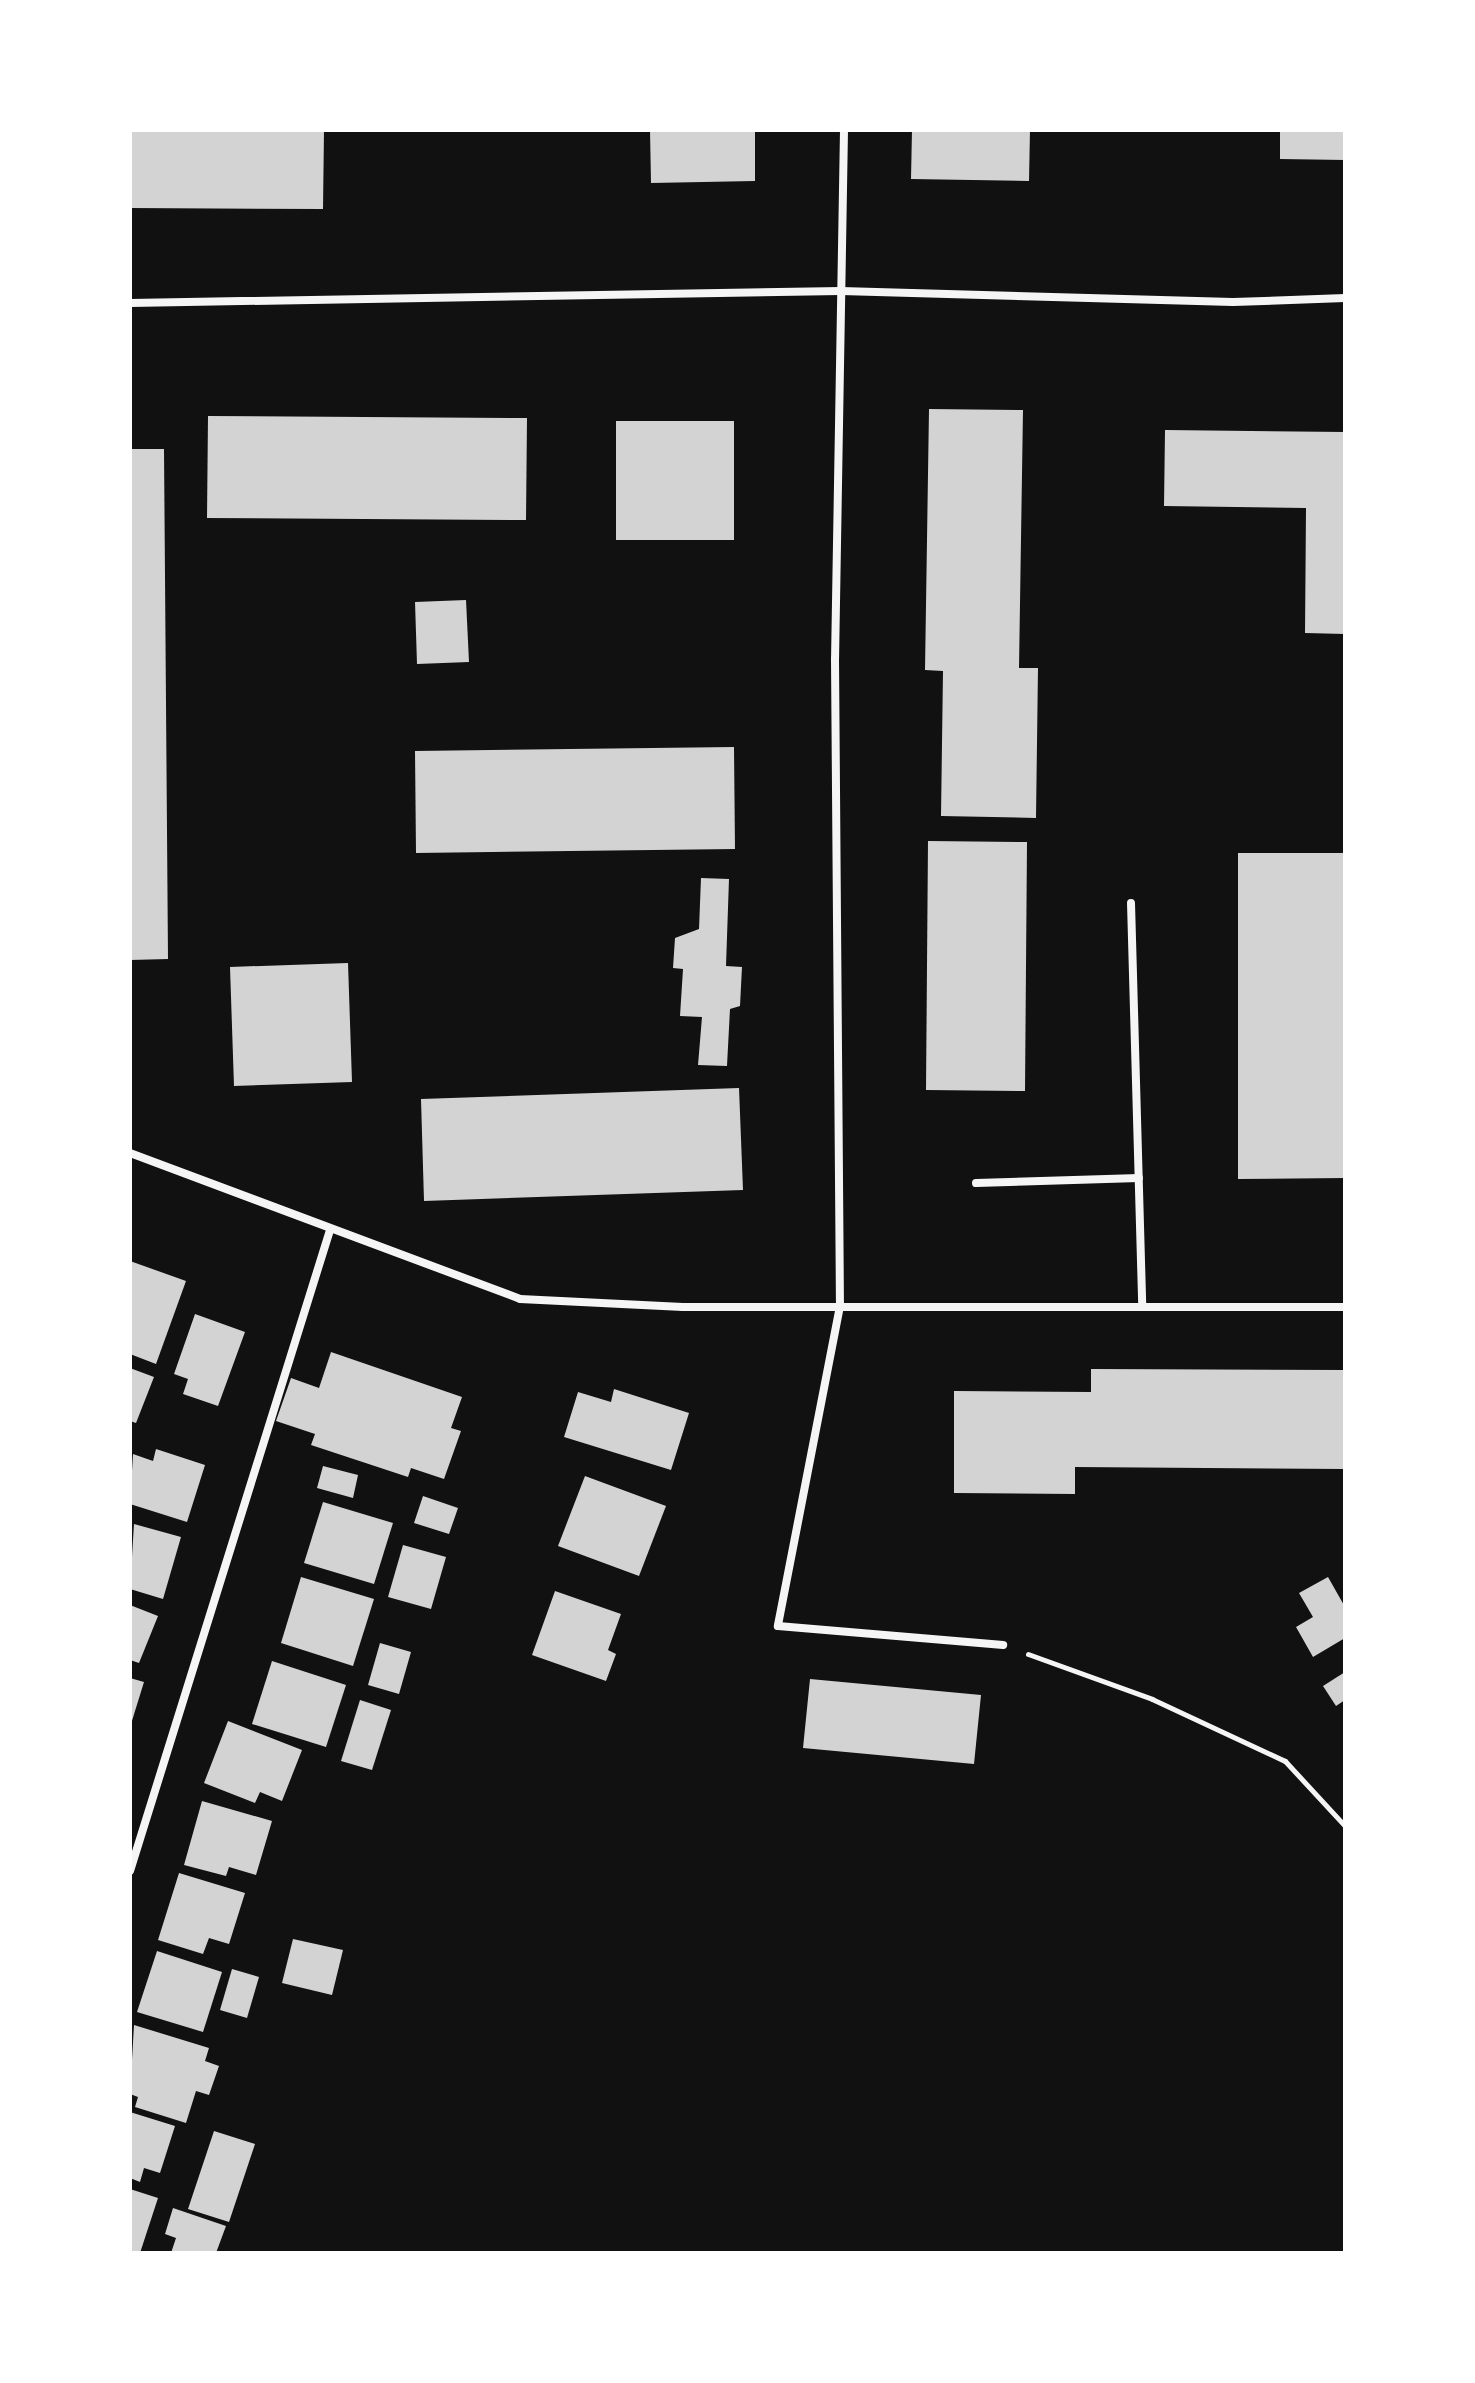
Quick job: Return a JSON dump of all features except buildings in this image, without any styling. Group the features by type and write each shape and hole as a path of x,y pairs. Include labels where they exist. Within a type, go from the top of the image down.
{"street":[{"path":"844,130 835,659 840,1306 778,1626 1003,1645"},
{"path":"130,303 841,291 1233,302 1345,298"},
{"path":"1131,903 1142,1306"},
{"path":"130,1153 520,1299 683,1307 1345,1307"},
{"path":"976,1183 1139,1178"},
{"path":"130,1871 330,1230"}],"path":[{"path":"1003,1645 1152,1699 1285,1761 1345,1826"}]}
